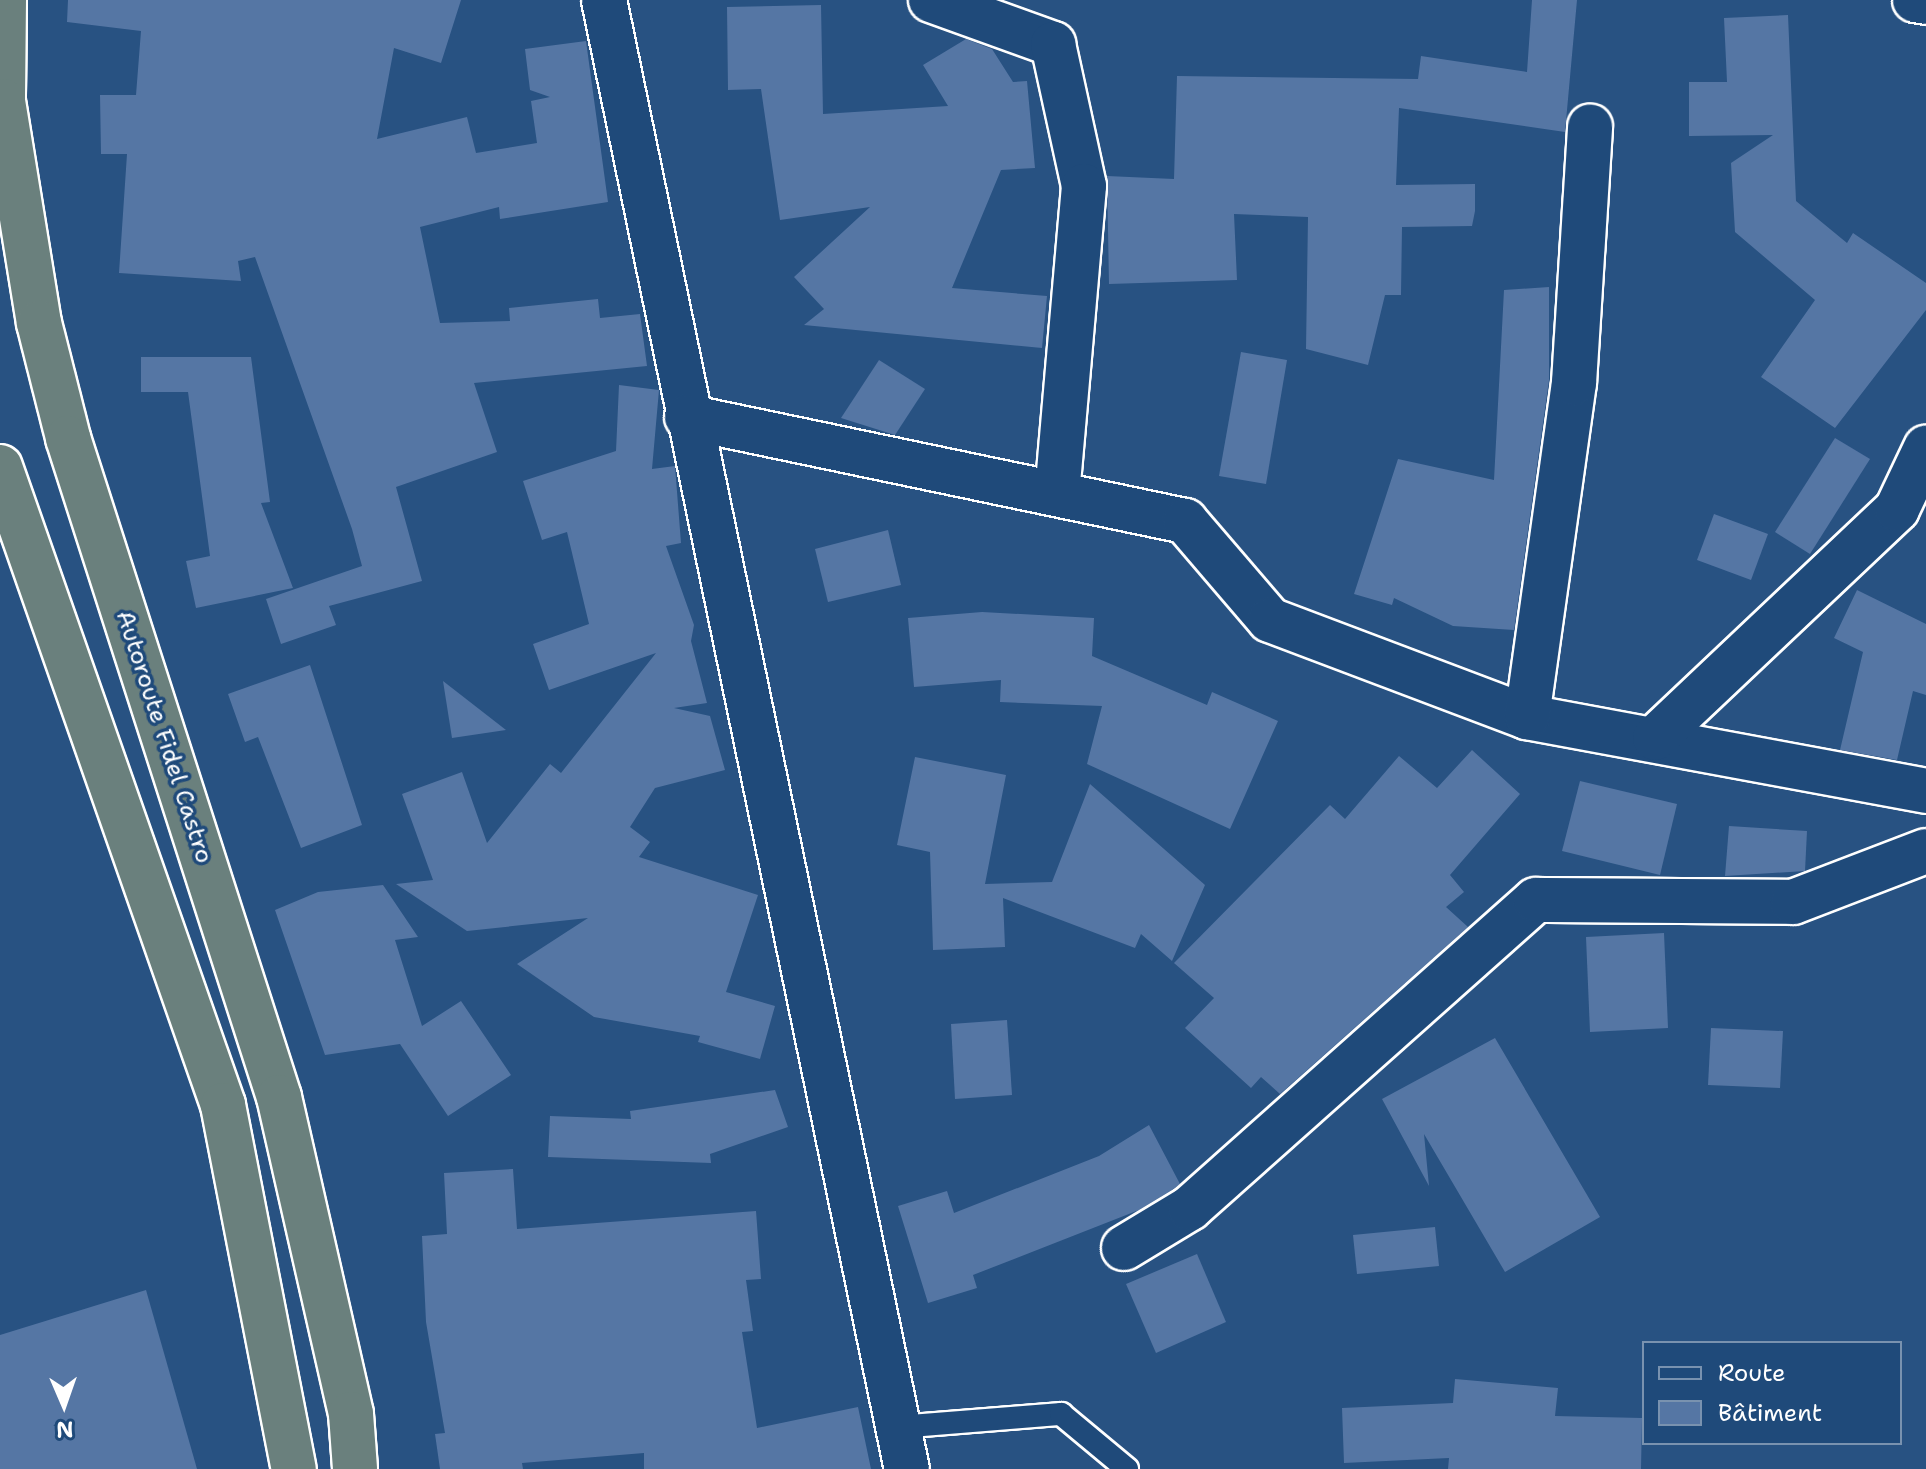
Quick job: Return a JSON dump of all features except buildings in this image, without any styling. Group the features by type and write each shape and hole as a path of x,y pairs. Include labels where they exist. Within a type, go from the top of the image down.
{"highway":[{"name":"Autoroute Fidel Castro","path":"4,0 3,101 39,323 68,438 279,1097 351,1414 355,1469"},
{"path":"0,467 223,1105 294,1469"}],"street":[{"path":"604,0 687,417 907,1469"},
{"path":"931,0 1053,44 1084,186 1057,494"},
{"path":"1915,0 1926,2"},
{"path":"1527,717 1574,383 1590,126"},
{"path":"687,417 1185,521 1270,620 1527,717 1655,738 1926,791"},
{"path":"1655,738 1897,509 1926,448"},
{"path":"1124,1248 1190,1208 1536,900 1793,902 1926,851"}],"lane":[{"path":"898,1427 1061,1414 1127,1469"}]}
